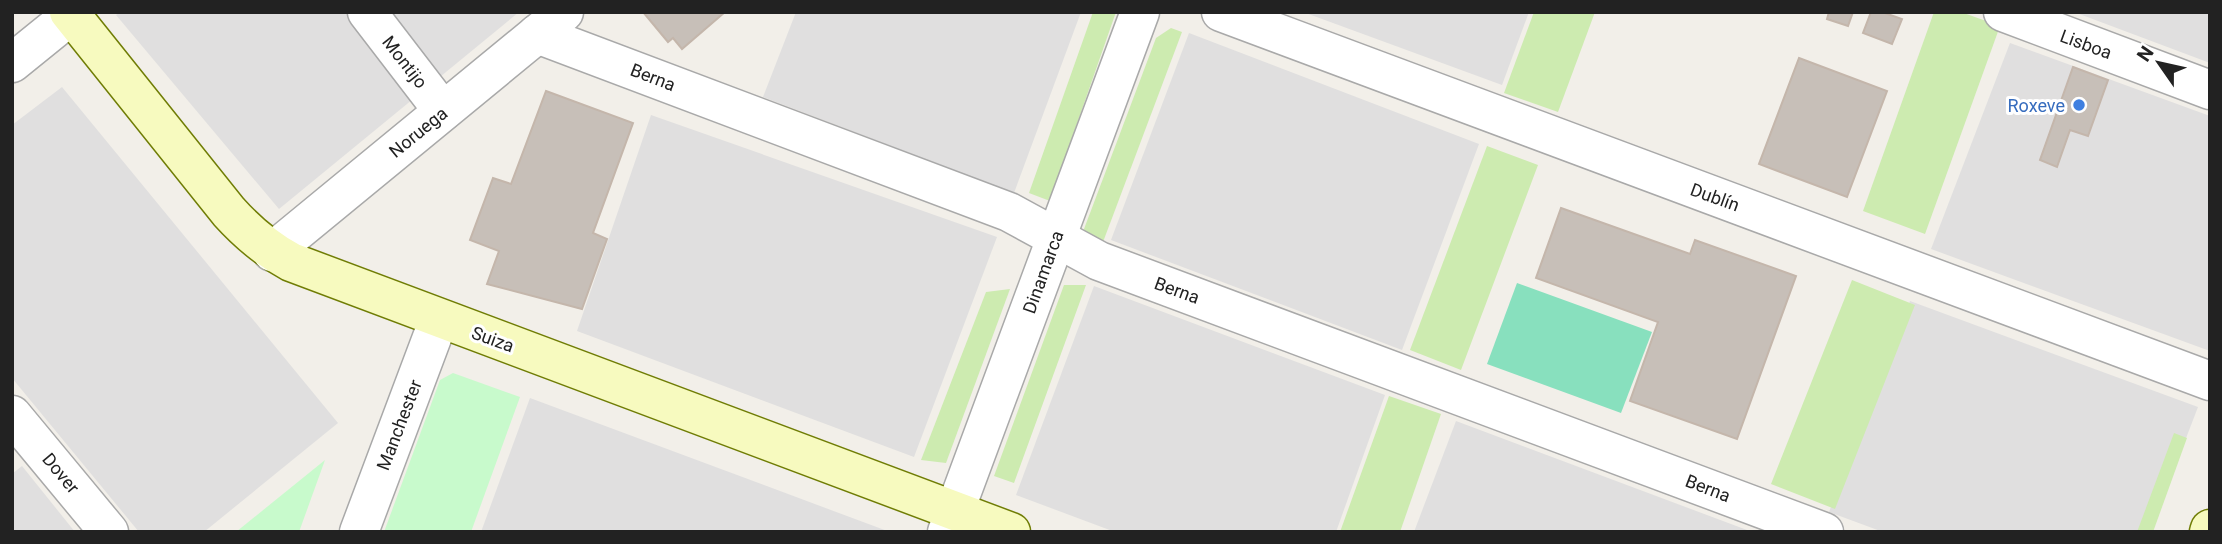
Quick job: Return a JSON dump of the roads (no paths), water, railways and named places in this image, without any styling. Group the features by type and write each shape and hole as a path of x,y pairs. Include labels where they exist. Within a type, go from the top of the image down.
{"street":[{"name":"Montijo","path":"367,12 443,111"},
{"name":"Dinamarca","path":"951,521 1140,12"},
{"name":"Dublín","path":"1221,12 2210,381"},
{"name":"Lisboa","path":"2003,12 2210,90"},
{"path":"12,63 72,13"},
{"name":"Suiza","path":"72,13 229,212 249,234 272,251 311,271 951,521 1011,532"},
{"name":"Noruega","path":"272,251 550,23"},
{"name":"Berna","path":"550,23 1009,212 1099,261 1824,532"},
{"name":"Manchester","path":"359,532 439,319"},
{"name":"Dover","path":"16,426 109,532"}],"place":[{"name":"Roxeve","path":"2079,105"}]}
